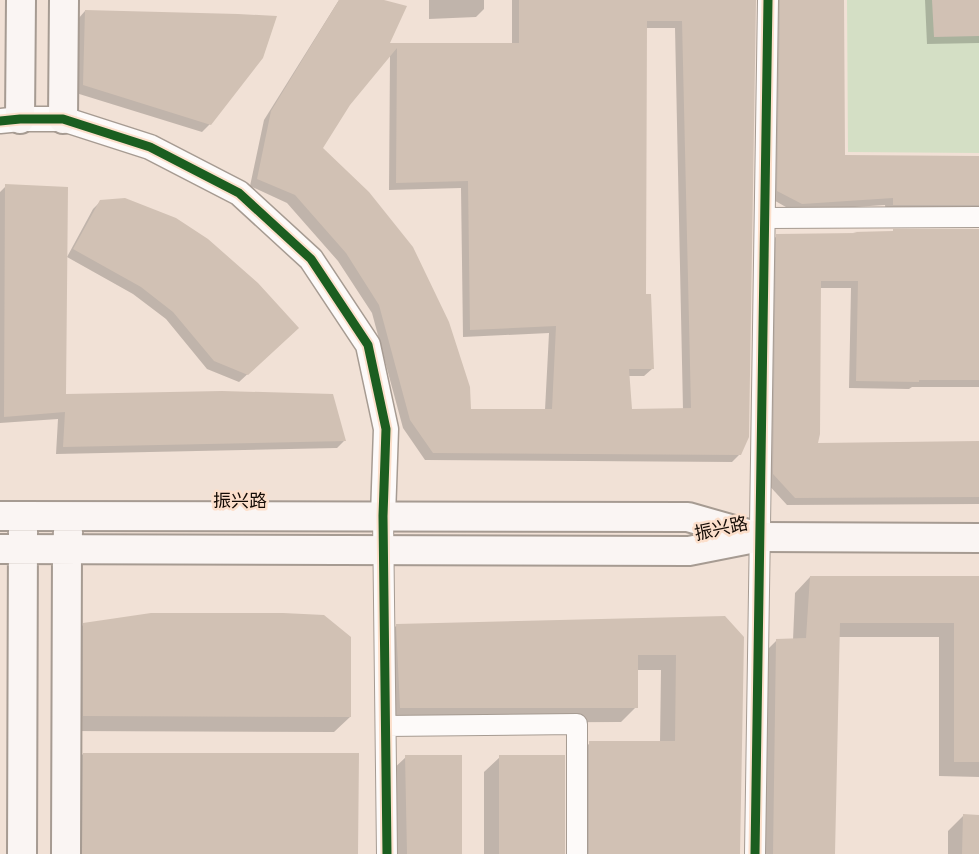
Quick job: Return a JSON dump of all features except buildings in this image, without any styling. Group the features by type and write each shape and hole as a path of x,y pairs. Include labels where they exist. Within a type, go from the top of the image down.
{"main road":[{"path":"10,120 21,0"},
{"path":"63,119 64,0"},
{"path":"11,516 22,854"},
{"name":"振兴路","path":"11,516 688,517 760,537"},
{"path":"66,854 67,551 70,517"},
{"name":"振兴路","path":"11,549 689,552 760,537 979,538"}],"street":[{"path":"755,854 768,0"},
{"path":"10,120 63,119 150,147 239,193 311,259 368,345 386,429 383,516 387,854"},
{"path":"766,218 979,217"},
{"path":"386,726 577,724 577,854"}],"green space":[{"path":"847,0 979,0 979,153 848,152"}],"cycle path":[{"path":"755,854 768,0"},
{"path":"0,121 63,119 150,147 239,193 311,259 368,345 386,429 383,516 387,854"}]}
